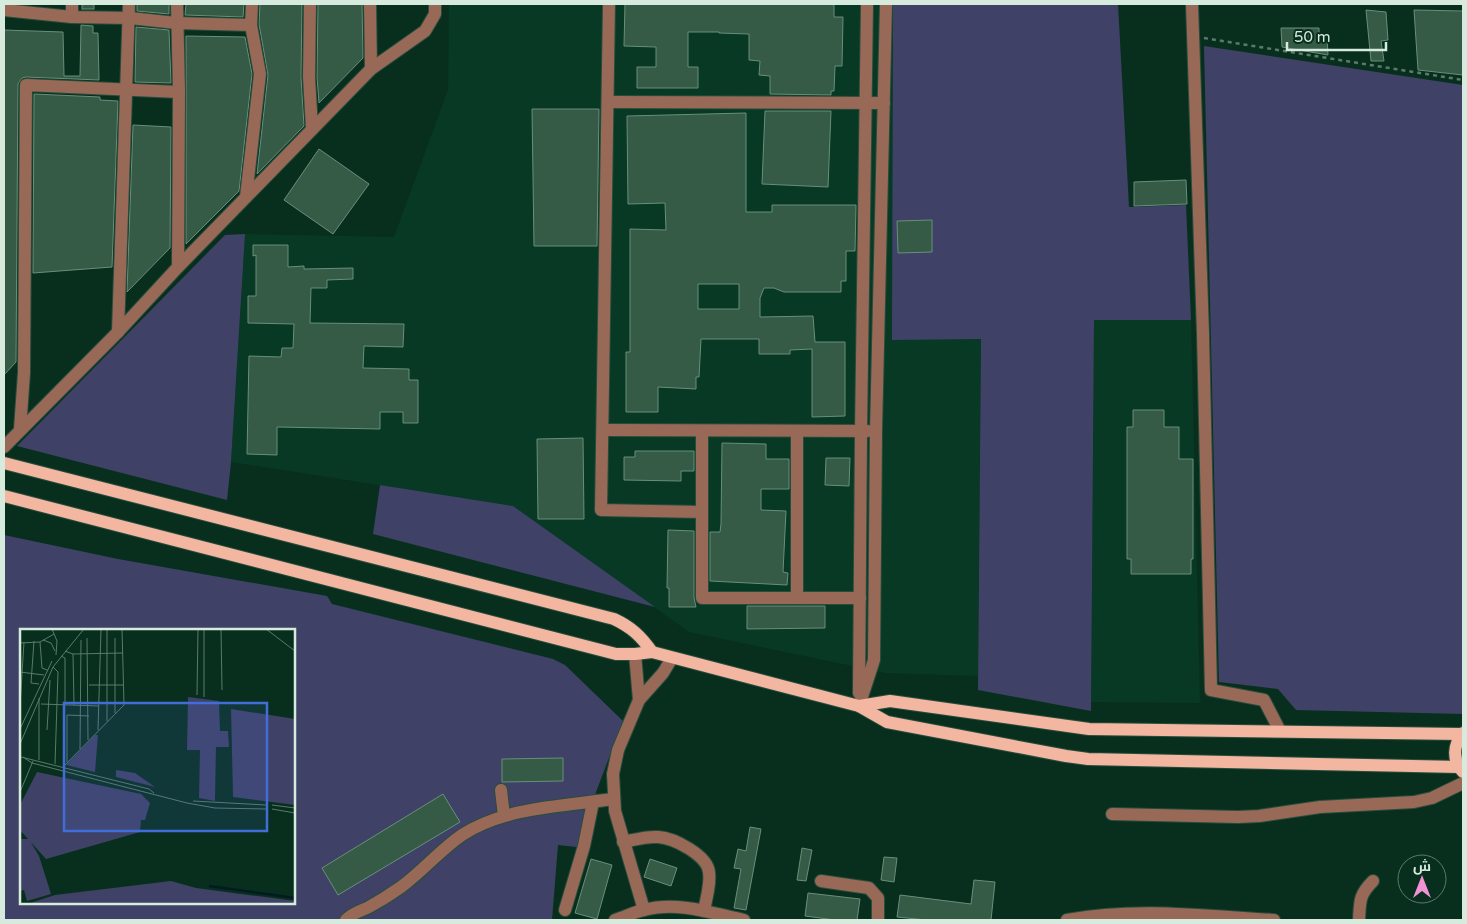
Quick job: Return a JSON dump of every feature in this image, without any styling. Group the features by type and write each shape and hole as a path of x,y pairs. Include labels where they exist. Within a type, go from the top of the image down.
{"main road":[{"path":"4,462 614,619 629,627 642,638 652,652"},
{"path":"4,496 616,654 652,652 859,706 887,722 1066,756 1088,759 1462,778 1456,762 1455,750 1458,739 1463,734"},
{"path":"859,706 890,701 1089,729 1463,734"}],"street":[{"path":"118,332 130,4"},
{"path":"177,4 179,92 178,268"},
{"path":"246,197 260,74 252,24 252,4"},
{"path":"310,4 309,76 312,129"},
{"path":"370,4 371,70"},
{"path":"4,447 371,70 425,31 435,14 435,4"},
{"path":"610,4 602,510 702,512"},
{"path":"859,706 867,4"},
{"path":"859,706 874,660 876,431 886,4"},
{"path":"1192,4 1203,334 1210,690 1264,700 1280,731"},
{"path":"8,8 72,10 176,23 252,24"},
{"path":"20,429 24,373 26,85 179,92"},
{"path":"608,102 884,103"},
{"path":"603,430 876,431"},
{"path":"702,431 702,598 860,598"},
{"path":"797,431 797,598"},
{"path":"635,654 640,700"},
{"path":"644,910 623,842 613,799 613,774 618,750 640,700 672,658"},
{"path":"1112,814 1238,818 1320,807 1414,802 1432,798 1462,778"},
{"path":"501,790 504,816"},
{"path":"346,920 353,914 400,888 451,843 476,826 504,816 613,799"},
{"path":"565,910 584,846 593,802"},
{"path":"623,842 648,837 667,838 700,856 707,864 710,875 704,911"},
{"path":"821,881 869,888 878,898 878,920"},
{"path":"1359,920 1362,893 1373,881"},
{"path":"615,920 644,910 676,906 744,920"},
{"path":"1068,920 1158,916 1274,920"}],"path":[{"path":"1193,37 1463,80"}],"shaded area":[{"path":"449,4 984,4 978,676 886,673 689,632 513,506 231,462 245,234 394,237 448,90"},
{"path":"893,4 1118,4 1129,207 1186,205 1191,320 1094,320 1091,711 978,690 981,339 892,340"},
{"path":"1204,46 1463,85 1463,714 1296,710 1278,689 1219,682"},
{"path":"245,234 227,500 17,446 225,235"},
{"path":"1094,320 1191,320 1200,703 1091,702"},
{"path":"380,485 513,506 655,607 373,534"},
{"path":"4,535 118,559 327,596 332,604 553,659 565,665 623,721 596,792 586,848 558,845 552,920 4,920"}],"building":[{"path":"82,4 94,4 94,9 82,9"},
{"path":"137,4 169,4 169,14 137,11"},
{"path":"186,4 244,4 243,17 185,15"},
{"path":"260,4 302,4 301,77 304,126 257,174 268,75 259,24"},
{"path":"318,4 362,4 363,58 319,103 317,77"},
{"path":"625,4 834,4 834,17 843,17 842,66 835,66 834,91 831,91 831,95 770,94 770,76 759,75 760,61 749,60 749,34 719,32 688,32 688,67 698,67 698,88 637,88 637,67 656,67 656,47 624,46"},
{"path":"1366,10 1386,12 1388,40 1381,41 1384,61 1371,61"},
{"path":"1414,10 1463,11 1463,75 1418,70"},
{"path":"81,25 93,26 93,33 98,33 99,80 26,77 22,78 18,84 16,362 4,375 4,30 63,32 64,76 80,76"},
{"path":"136,27 169,30 171,83 135,82"},
{"path":"1281,28 1319,28 1319,38 1327,37 1328,55 1282,47"},
{"path":"186,36 245,37 252,74 239,191 186,244"},
{"path":"34,94 100,97 100,100 118,101 112,267 33,273"},
{"path":"532,109 599,109 597,246 534,246"},
{"path":"765,111 831,111 828,187 762,184"},
{"path":"746,113 746,212 772,212 772,205 856,205 855,251 846,251 846,281 841,281 841,292 784,292 774,288 764,288 760,298 760,317 813,316 815,342 845,342 845,416 812,417 812,349 790,350 790,354 759,354 759,339 701,339 699,377 696,377 696,389 658,387 658,412 626,412 626,352 630,352 630,229 666,230 665,203 628,204 627,116","holes":["698,284 739,284 739,309 698,309"]},
{"path":"133,125 171,127 170,248 127,292"},
{"path":"319,149 369,184 333,234 284,200"},
{"path":"1186,180 1187,204 1134,206 1134,182"},
{"path":"932,220 932,252 898,253 897,221"},
{"path":"253,245 288,245 288,267 304,266 304,269 353,268 353,279 327,280 327,288 311,288 310,323 404,324 403,347 364,346 363,368 409,369 409,380 418,380 418,423 403,423 403,412 380,412 380,429 277,427 277,455 247,454 249,356 281,357 282,348 293,348 294,324 248,323 248,296 256,296 256,255 253,256"},
{"path":"1133,410 1164,410 1164,427 1179,427 1179,459 1193,459 1193,559 1191,559 1191,574 1131,574 1131,559 1127,559 1127,427 1133,427"},
{"path":"583,438 584,519 538,519 537,439"},
{"path":"722,443 766,444 766,459 789,459 789,489 761,489 761,510 786,511 783,572 788,573 787,585 710,581 710,532 720,532 721,524"},
{"path":"635,451 694,451 694,471 681,471 681,481 624,480 624,457 635,457"},
{"path":"826,458 850,458 849,486 825,485"},
{"path":"668,530 694,531 694,598 696,607 669,607 669,588 667,588"},
{"path":"747,606 825,606 825,628 747,629"},
{"path":"563,758 563,781 502,782 502,759"},
{"path":"443,794 460,822 338,895 322,868"},
{"path":"750,827 761,829 746,910 734,908 741,869 734,868 738,849 746,851"},
{"path":"802,848 812,850 806,881 797,880"},
{"path":"884,857 897,858 894,882 881,880"},
{"path":"591,859 612,865 597,919 575,913"},
{"path":"650,859 677,868 671,886 644,877"},
{"path":"974,880 995,882 991,920 927,920 897,917 900,895 971,904"},
{"path":"808,893 860,899 857,920 835,920 805,916"}]}
